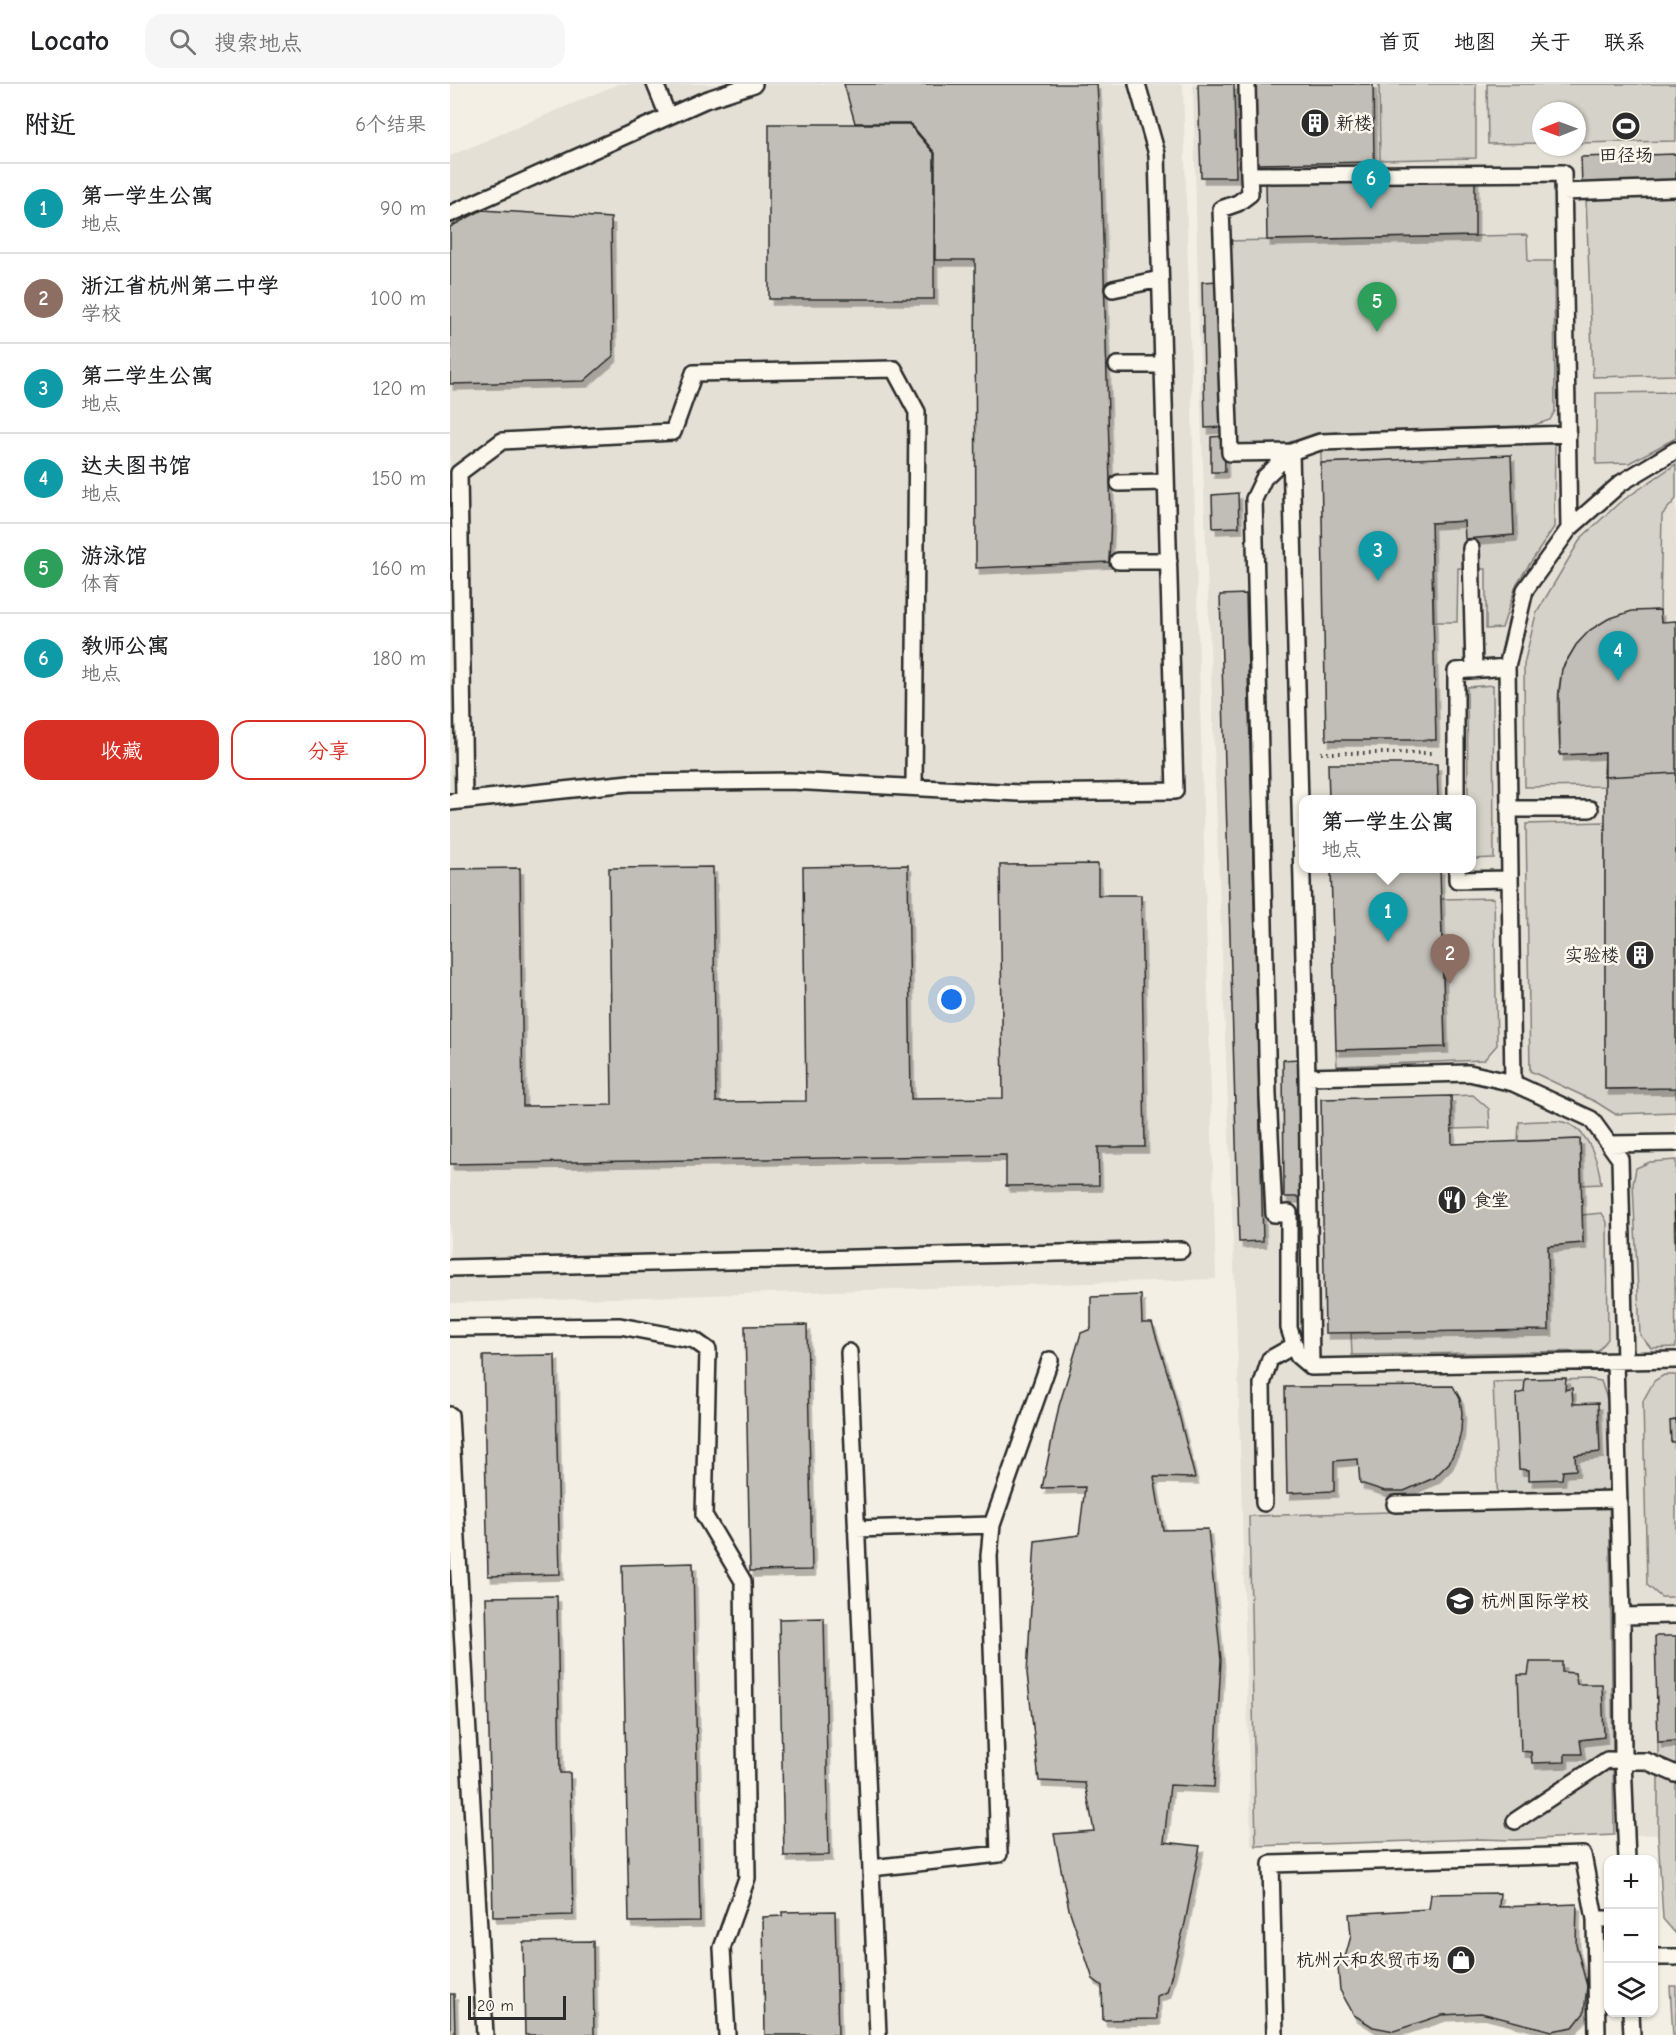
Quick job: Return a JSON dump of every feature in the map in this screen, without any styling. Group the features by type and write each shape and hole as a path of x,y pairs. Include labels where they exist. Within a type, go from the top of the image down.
{"lane":[{"path":"655,84 668,116"},
{"path":"450,214 705,100 754,84"},
{"path":"914,787 917,412 894,369 694,373 673,432 501,441 459,473 457,801 629,783 790,781 1019,793 1175,791 1157,154 1137,84"},
{"path":"1247,84 1250,194 1239,203 1221,209 1230,453 1291,452 1320,442 1568,434"},
{"path":"1249,175 1563,173 1569,529"},
{"path":"1563,192 1676,188"},
{"path":"1113,289 1160,279"},
{"path":"1117,365 1163,365"},
{"path":"1513,1083 1508,667 1525,590 1569,529 1621,483 1676,450"},
{"path":"1291,452 1300,795"},
{"path":"1291,452 1264,478 1254,499 1272,1185 1274,1214 1288,1213 1289,1328 1298,1356 1311,1366 1676,1360"},
{"path":"1119,483 1166,482"},
{"path":"1471,548 1474,670"},
{"path":"1118,561 1168,561"},
{"path":"1456,795 1456,671 1508,667"},
{"path":"1509,809 1590,809"},
{"path":"1302,873 1311,1366"},
{"path":"1457,873 1457,880 1510,879"},
{"path":"1307,1077 1469,1073 1513,1083 1591,1119 1620,1159 1619,1499 1627,1855"},
{"path":"1609,1144 1676,1143"},
{"path":"450,1268 1181,1250"},
{"path":"450,1328 620,1326 694,1340 708,1350 704,1515 743,1581 747,1878 722,1948 727,2035"},
{"path":"1264,1503 1262,1384 1270,1359 1295,1345"},
{"path":"849,1352 878,2035"},
{"path":"870,1868 999,1854 989,1556 992,1525 1050,1360"},
{"path":"450,1415 484,2035"},
{"path":"1395,1504 1619,1499"},
{"path":"856,1529 992,1525"},
{"path":"1622,1616 1676,1615"},
{"path":"1515,1821 1607,1760 1647,1761 1676,1774"},
{"path":"1275,2035 1271,1864 1583,1855 1602,1919 1597,2035"},
{"path":"1658,1958 1676,1957"},
{"path":"1631,2017 1632,2035"}],"path":[{"path":"1299,753 1456,753"}],"shaded area":[{"path":"618,84 1183,84 1216,1279 450,1303 450,156"},
{"path":"1193,84 1676,84 1676,1834 1251,1846 1238,1368 1201,415"},
{"path":"1379,84 1476,84 1476,158 1380,160"},
{"name":"田径场","path":"1487,84 1676,84 1676,141 1586,143 1586,102 1532,102 1532,143 1488,144"},
{"path":"1676,195 1676,375 1593,377 1586,198"},
{"path":"1527,235 1528,261 1554,261 1555,411 1550,420 1528,427 1317,433 1285,444 1235,444 1222,241"},
{"path":"1676,392 1676,438 1629,463 1596,464 1596,393"},
{"path":"1555,442 1554,527 1517,583 1502,628 1486,629 1486,569 1458,568 1457,622 1434,622 1431,523 1464,521 1466,539 1514,535 1511,456 1321,463 1321,449"},
{"path":"1676,464 1676,499 1662,515 1660,610 1620,616 1598,625 1578,643 1562,671 1558,702 1560,755 1605,753 1605,786 1525,787 1524,664 1536,614 1581,538 1619,503"},
{"path":"1493,685 1494,858 1476,859 1476,795 1468,795 1467,687"},
{"path":"1605,822 1605,1089 1676,1088 1676,1112 1615,1114 1596,1102 1530,1071 1526,824"},
{"path":"1494,898 1497,1045 1484,1060 1337,1066 1336,1050 1445,1047 1441,899"},
{"path":"1473,1095 1489,1109 1490,1128 1452,1129 1451,1096"},
{"path":"1558,1121 1572,1125 1591,1147 1598,1166 1601,1184 1582,1185 1580,1139 1518,1141 1519,1122"},
{"path":"1676,1160 1676,1195 1674,1195 1676,1347 1651,1348 1640,1335 1633,1184 1636,1168 1650,1162"},
{"path":"1602,1213 1607,1222 1608,1339 1598,1351 1352,1355 1351,1333 1548,1329 1548,1246 1583,1242 1582,1215"},
{"path":"1664,1375 1676,1375 1676,1420 1670,1421 1676,1442 1676,1597 1661,1597 1647,1585 1643,1401 1654,1381"},
{"name":"杭州国际学校","path":"1589,1379 1601,1381 1608,1402 1614,1835 1515,1840 1479,1839 1256,1846 1249,1516 1498,1509 1493,1382"},
{"path":"1676,1741 1676,1934 1663,1919 1658,1835 1658,1742"},
{"path":"1670,1986 1676,1986 1676,2035 1673,2035"}],"building":[{"path":"844,84 1097,84 1111,517 1109,562 976,568 975,260 935,260 935,153 910,123 855,123"},
{"path":"1198,84 1234,84 1236,177 1201,177"},
{"name":"新楼","path":"1255,84 1373,84 1374,162 1257,164"},
{"path":"769,124 909,124 934,153 934,299 769,299"},
{"path":"1676,154 1676,181 1582,185 1581,157"},
{"path":"1475,178 1475,236 1267,240 1266,181"},
{"path":"482,210 611,218 613,356 584,381 450,384 450,227"},
{"path":"1219,281 1222,427 1205,428 1202,282"},
{"path":"1224,436 1225,472 1211,472 1211,437"},
{"path":"1511,455 1514,535 1465,539 1464,521 1431,523 1436,740 1326,740 1321,463"},
{"path":"1238,493 1239,527 1213,528 1212,495"},
{"path":"1246,594 1263,1241 1239,1242 1220,595"},
{"name":"实验楼","path":"1660,610 1661,622 1676,621 1676,1088 1605,1089 1605,753 1560,755 1559,693 1562,669 1576,645 1590,630 1608,619 1632,611"},
{"path":"1660,610 1661,622 1676,621 1676,773 1604,777 1605,753 1560,755 1559,693 1562,669 1576,645 1590,630 1608,619 1632,611"},
{"path":"1328,764 1437,764 1438,795 1329,795"},
{"path":"1098,864 1098,895 1141,895 1145,1147 1098,1147 1099,1185 1006,1186 1006,1155 450,1164 450,869 520,868 523,1106 612,1105 609,868 713,867 716,1102 806,1101 803,867 908,865 911,1099 1003,1098 1000,865"},
{"path":"1331,873 1440,873 1445,1047 1336,1050"},
{"path":"1299,1059 1300,1197 1284,1197 1283,1060"},
{"name":"食堂","path":"1451,1096 1452,1144 1580,1139 1583,1243 1548,1246 1549,1330 1325,1333 1321,1099"},
{"path":"1674,1195 1676,1195 1676,1259"},
{"path":"1141,1295 1142,1323 1152,1323 1173,1391 1195,1478 1154,1477 1163,1530 1208,1529 1221,1660 1214,1787 1170,1785 1164,1842 1200,1846 1185,1923 1167,1992 1157,1996 1157,2019 1103,2020 1102,1986 1093,1979 1069,1909 1054,1834 1094,1831 1085,1783 1039,1781 1027,1673 1035,1541 1079,1535 1085,1487 1042,1488 1059,1406 1081,1333 1091,1329 1091,1297"},
{"path":"807,1325 812,1570 750,1571 745,1326"},
{"path":"555,1355 560,1574 488,1576 483,1356"},
{"path":"1566,1378 1565,1390 1572,1388 1573,1404 1598,1403 1600,1452 1575,1455 1576,1470 1563,1471 1562,1479 1529,1480 1529,1470 1519,1469 1516,1394 1524,1392 1525,1379"},
{"path":"1453,1386 1460,1399 1461,1431 1449,1463 1434,1478 1404,1491 1385,1491 1360,1483 1358,1459 1334,1461 1334,1491 1287,1493 1285,1387"},
{"path":"1676,1420 1676,1442 1671,1442 1670,1421"},
{"path":"693,1563 700,1921 629,1922 622,1565"},
{"path":"557,1596 560,1773 570,1773 573,1915 493,1917 486,1597"},
{"path":"824,1618 829,1855 784,1856 779,1619"},
{"path":"1655,1636 1676,1636 1676,1741 1658,1742"},
{"path":"1530,1662 1562,1662 1562,1672 1575,1673 1577,1684 1602,1684 1604,1737 1580,1740 1582,1754 1565,1754 1565,1762 1532,1763 1531,1752 1521,1751 1518,1675 1528,1675"},
{"name":"杭州六和农贸市场","path":"1500,1893 1499,1907 1577,1904 1576,1945 1587,1986 1584,2013 1573,2027 1552,2031 1481,2013 1442,2015 1394,2031 1373,2027 1354,2015 1340,1990 1338,1967 1346,1954 1351,1936 1349,1914 1429,1909 1431,1894"},
{"path":"835,1911 838,2035 765,2035 763,1917 782,1916 782,1912"},
{"path":"593,1941 594,2035 525,2035 523,1942"},
{"path":"450,1994 454,1994 455,2035 450,2035"}],"place":[{"name":"新楼","path":"1315,123"},
{"name":"田径场","path":"1626,126"},
{"name":"教师公寓","path":"1371,209"},
{"name":"游泳馆","path":"1377,332"},
{"name":"第二学生公寓","path":"1378,581"},
{"name":"达夫图书馆","path":"1618,681"},
{"name":"第一学生公寓","path":"1388,942"},
{"name":"实验楼","path":"1640,955"},
{"name":"浙江省杭州第二中学","path":"1450,984"},
{"name":"食堂","path":"1452,1200"},
{"name":"杭州国际学校","path":"1460,1601"},
{"name":"杭州六和农贸市场","path":"1461,1960"}]}
